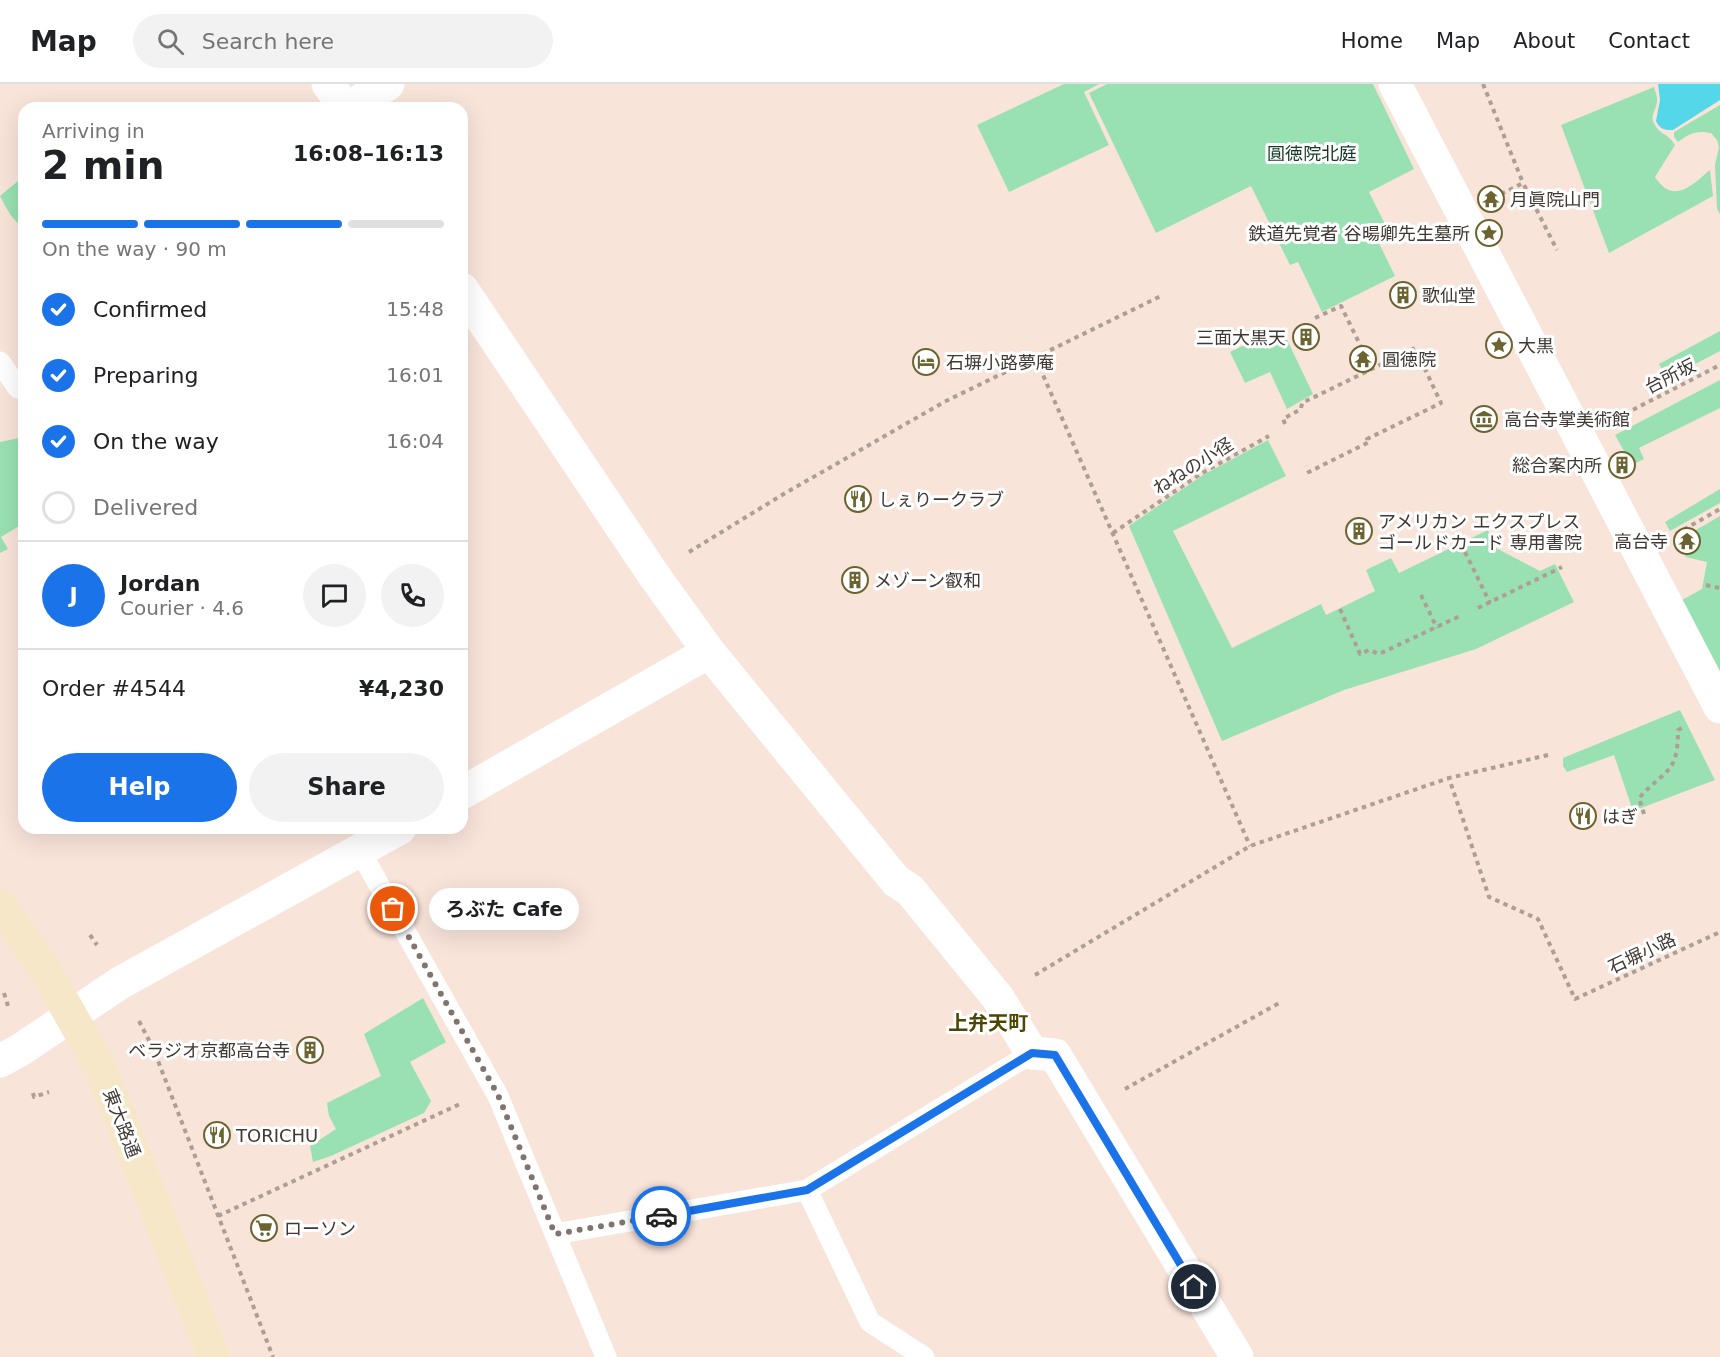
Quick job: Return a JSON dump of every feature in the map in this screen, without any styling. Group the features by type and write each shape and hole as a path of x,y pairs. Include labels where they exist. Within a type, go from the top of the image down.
{"main road":[{"name":"東大路通","path":"0,905 44,968 100,1067 214,1357"}],"street":[{"path":"328,84 342,102"},
{"path":"356,102 388,84"},
{"path":"1395,84 1720,707"},
{"path":"468,299 653,574 709,652 896,881 910,890 998,998 1032,1053 1055,1055 1237,1357"},
{"path":"468,790 709,652"},
{"path":"0,1061 120,983 390,834"}],"lane":[{"path":"0,362 18,388"},
{"path":"360,851 494,1088 606,1357"},
{"path":"555,1234 807,1190 1032,1053"},
{"path":"807,1190 870,1322 924,1357"}],"path":[{"path":"1483,84 1523,183 1557,250"},
{"path":"1501,194 1523,183"},
{"path":"653,574 782,495 944,402 1163,295"},
{"path":"1315,318 1341,306 1372,369"},
{"path":"1285,424 1283,419 1301,409 1302,403 1415,348 1441,403 1367,439 1369,441 1309,472 1306,466"},
{"path":"1036,359 1250,846"},
{"name":"台所坂","path":"1610,422 1720,365"},
{"name":"ねねの小径","path":"1113,533 1202,473 1269,436"},
{"path":"1465,552 1490,603"},
{"path":"1478,608 1562,567"},
{"path":"1706,585 1720,588"},
{"path":"1421,595 1437,628"},
{"path":"1340,609 1360,654 1369,650 1379,654 1460,616"},
{"path":"1644,814 1639,798 1674,764 1678,751 1678,730 1688,726"},
{"path":"998,998 1250,846 1449,778 1548,755"},
{"name":"石塀小路","path":"1449,778 1489,897 1538,919 1575,999 1720,932"},
{"path":"1088,1109 1281,1002"},
{"path":"138,1018 153,1048 273,1357"},
{"path":"218,1216 494,1088"},
{"path":"34,1097 49,1092"}],"green space":[{"path":"1064,84 1099,84 1084,92 1109,145 1009,192 977,125"},
{"name":"圓徳院北庭","path":"1107,84 1373,84 1414,169 1369,192 1386,226 1374,233 1395,276 1322,312 1298,262 1290,265 1251,186 1156,233 1089,93"},
{"path":"1654,87 1657,100 1653,122 1659,131 1670,138 1675,145 1655,177 1669,190 1675,191 1689,187 1710,170 1713,196 1609,253 1561,125"},
{"path":"1720,105 1720,214 1717,209 1715,165 1719,147 1717,140 1711,133 1697,132 1678,142 1674,137 1674,132"},
{"path":"18,181 18,222 7,209 0,196"},
{"path":"1281,327 1313,394 1287,409 1270,372 1245,383 1230,352"},
{"path":"1720,331 1720,351 1667,379 1659,364"},
{"path":"1720,380 1720,408 1639,448 1644,459 1632,465 1615,435"},
{"path":"18,438 18,527 1,537 8,549 0,553 0,442"},
{"path":"1268,440 1286,476 1173,531 1232,648 1321,604 1326,615 1375,591 1366,570 1391,558 1399,573 1488,530 1496,548 1540,571 1555,564 1574,602 1476,649 1344,690 1222,741 1129,526 1203,475"},
{"path":"1720,489 1720,503 1670,531 1665,522"},
{"path":"1720,516 1720,677 1680,601 1702,589 1707,562 1686,557 1677,541"},
{"path":"1680,710 1715,780 1633,811 1614,755 1567,772 1563,766 1563,758"},
{"path":"423,998 446,1042 410,1062 431,1101 424,1113 313,1162 310,1146 336,1129 329,1116 327,1103 381,1076 364,1034"}],"water":[{"path":"1658,84 1720,84 1720,100 1673,130 1664,129 1656,121 1660,100"}],"way so far":[{"path":"393,909 498,1095 555,1234 661,1216"}],"place":[{"name":"月眞院山門","path":"1491,199"},
{"name":"鉄道先覚者 谷暘卿先生墓所","path":"1489,233"},
{"name":"歌仙堂","path":"1403,295"},
{"name":"三面大黒天","path":"1306,337"},
{"name":"大黒","path":"1499,345"},
{"name":"圓徳院","path":"1363,359"},
{"name":"石塀小路夢庵","path":"926,362"},
{"name":"高台寺掌美術館","path":"1484,419"},
{"name":"総合案内所","path":"1622,465"},
{"name":"しぇりークラブ","path":"858,499"},
{"name":"アメリカン エクスプレス ゴールドカード 専用書院","path":"1359,531"},
{"name":"高台寺","path":"1687,541"},
{"name":"メゾーン叡和","path":"855,580"},
{"name":"はぎ","path":"1583,816"},
{"name":"ろぶた Cafe","path":"393,909"},
{"name":"ベラジオ京都高台寺","path":"310,1050"},
{"name":"TORICHU","path":"217,1135"},
{"name":"ローソン","path":"264,1228"}],"district":[{"name":"上弁天町","path":"988,1023"}],"route":[{"path":"661,1216 807,1190 1032,1053 1055,1055 1194,1287"}]}
